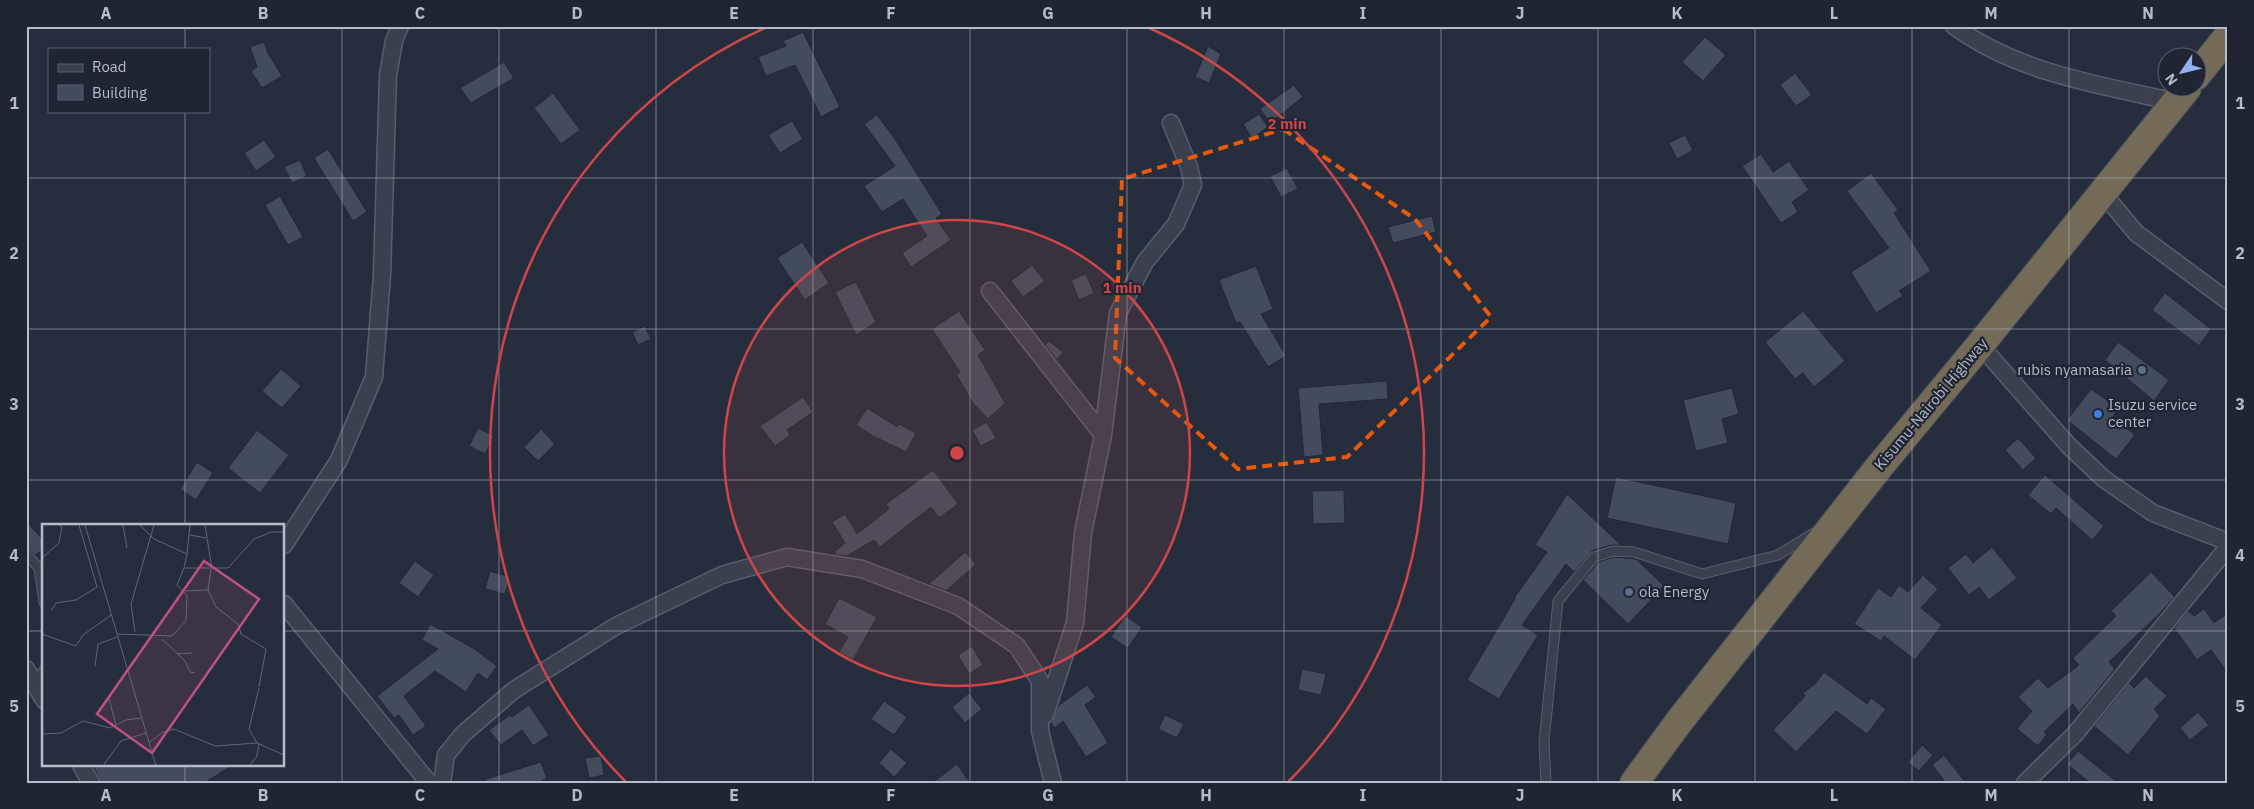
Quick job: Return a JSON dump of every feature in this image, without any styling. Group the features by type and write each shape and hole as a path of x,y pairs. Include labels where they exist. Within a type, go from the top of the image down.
{"highway":[{"path":"2206,64 2228,36"},
{"name":"Kisumu-Nairobi Highway","path":"1634,783 1678,723 1879,467 1980,345 2179,98"}],"street":[{"path":"285,543 339,460 374,378 382,275 388,75 394,41 400,26"},
{"path":"1954,26 1974,40 2049,73 2156,91"},
{"path":"1040,731 1075,623 1084,533 1103,435 1118,313 1145,262 1176,224 1193,185 1189,167 1171,123"},
{"path":"2102,192 2136,233 2228,301"},
{"path":"990,291 1103,435"},
{"path":"1980,345 2069,446 2104,478 2153,512 2228,542"},
{"path":"2025,783 2075,734 2228,547"},
{"path":"442,783 446,755 463,734 514,690 616,626 634,617 722,575 787,557 862,570 958,606 1017,646 1040,681 1040,731 1053,783"},
{"path":"285,605 429,783"},
{"path":"82,766 91,783"}],"lane":[{"path":"1546,783 1544,742 1558,601 1594,557 1613,551 1634,552 1702,574 1778,555 1838,519"},
{"path":"30,558 39,568 42,588"}],"highlighted area":[{"path":"1283,129 1415,219 1491,317 1347,457 1238,469 1115,358 1122,179"}],"building":[{"path":"803,32 840,107 821,117 795,65 766,76 758,57 786,46 783,41"},
{"path":"1705,37 1726,55 1703,81 1682,62"},
{"path":"264,42 268,53 282,76 262,88 251,71 257,67 250,47"},
{"path":"1208,46 1221,54 1209,83 1195,77"},
{"path":"504,62 514,78 471,103 460,88"},
{"path":"1795,73 1812,95 1796,106 1780,85"},
{"path":"1294,85 1303,97 1270,123 1260,109"},
{"path":"553,93 580,130 561,144 534,108"},
{"path":"1259,114 1268,127 1252,138 1243,124"},
{"path":"877,115 893,136 942,214 936,218 951,240 911,267 902,253 927,236 903,199 882,212 864,186 895,166 864,124"},
{"path":"792,121 803,139 780,153 768,135"},
{"path":"1685,135 1693,150 1677,159 1669,143"},
{"path":"264,140 276,157 256,171 244,153"},
{"path":"328,149 367,212 353,221 314,158"},
{"path":"1761,154 1773,172 1789,161 1809,190 1792,202 1798,212 1781,223 1742,166"},
{"path":"300,160 307,176 292,183 284,167"},
{"path":"1287,168 1298,189 1281,197 1270,176"},
{"path":"1871,173 1898,210 1894,213 1931,271 1899,291 1903,296 1876,313 1851,272 1889,248 1847,191"},
{"path":"280,196 303,237 288,245 265,205"},
{"path":"1432,216 1436,232 1393,243 1388,227"},
{"path":"802,242 829,283 805,300 777,258"},
{"path":"1032,265 1045,281 1023,297 1011,281"},
{"path":"1256,266 1273,309 1261,314 1286,356 1268,367 1240,322 1236,323 1219,280"},
{"path":"1086,274 1094,293 1079,300 1071,280"},
{"path":"856,282 876,322 856,335 835,292"},
{"path":"2165,293 2211,329 2199,346 2152,310"},
{"path":"959,311 985,350 978,355 1005,403 988,419 973,403 956,374 960,372 932,329"},
{"path":"1803,311 1845,361 1814,387 1803,373 1795,379 1765,342"},
{"path":"645,326 651,339 638,345 632,332"},
{"path":"1049,341 1063,352 1057,360 1045,345"},
{"path":"2118,342 2169,380 2154,401 2105,360"},
{"path":"281,369 301,386 282,408 262,391"},
{"path":"1387,381 1388,399 1319,404 1323,455 1304,457 1298,388"},
{"path":"1732,388 1739,414 1722,419 1728,443 1696,451 1683,400"},
{"path":"2091,389 2118,408 2113,417 2135,435 2116,459 2067,420"},
{"path":"803,397 813,412 787,430 790,435 775,446 760,426"},
{"path":"867,408 897,427 899,424 916,433 906,452 873,436 856,425"},
{"path":"987,422 996,438 981,446 972,430"},
{"path":"478,428 494,436 485,454 469,446"},
{"path":"541,429 555,444 538,461 524,447"},
{"path":"257,430 289,455 260,493 228,468"},
{"path":"2018,438 2036,458 2023,470 2005,450"},
{"path":"197,462 213,473 196,500 180,489"},
{"path":"933,470 958,504 939,518 931,507 880,547 874,540 847,556 836,555 834,552 845,543 832,522 845,514 857,534 889,509 886,504"},
{"path":"2045,475 2104,526 2092,540 2056,508 2051,514 2028,495"},
{"path":"1616,477 1736,503 1728,544 1607,518"},
{"path":"1344,490 1345,523 1313,524 1312,491"},
{"path":"1567,494 1621,545 1611,545 1592,551 1574,572 1566,564 1522,625 1538,635 1499,699 1467,680 1514,598 1547,552 1535,545"},
{"path":"26,521 42,539 42,550 36,555 31,552 26,553"},
{"path":"1992,547 2017,578 1989,600 1979,587 1969,595 1948,568 1966,554 1973,563"},
{"path":"965,552 976,564 946,591 929,584"},
{"path":"1614,557 1636,559 1664,586 1628,624 1583,580 1598,562"},
{"path":"415,561 434,575 418,597 399,583"},
{"path":"490,571 510,577 505,594 485,589"},
{"path":"2151,572 2175,597 2109,662 2115,669 2079,713 2073,704 2044,732 2047,734 2038,746 2017,729 2032,711 2018,697 2038,678 2048,688 2079,665 2073,658 2116,616 2111,611"},
{"path":"1923,575 1938,589 1921,608 1942,625 1915,660 1884,636 1881,641 1854,624 1878,588 1891,597 1899,585 1908,592"},
{"path":"839,598 877,617 853,660 839,652 848,637 825,624"},
{"path":"2204,609 2214,623 2228,613 2228,673 2211,650 2197,660 2174,628 2188,611 2194,616"},
{"path":"1125,616 1142,627 1128,648 1111,637"},
{"path":"430,624 473,648 497,666 487,680 478,673 466,692 435,671 404,696 426,726 413,735 399,715 394,718 377,696 438,649 422,640"},
{"path":"972,646 983,665 969,674 958,655"},
{"path":"1302,669 1326,674 1321,695 1298,690"},
{"path":"1824,672 1867,704 1871,698 1886,709 1867,734 1836,711 1796,752 1773,730 1805,696 1803,693 1816,683"},
{"path":"2146,676 2167,696 2154,709 2160,716 2128,755 2094,726 2129,683 2134,688"},
{"path":"1087,685 1096,697 1085,705 1108,743 1086,757 1063,721 1055,728 1051,723 1058,706"},
{"path":"969,693 982,709 965,723 952,707"},
{"path":"884,701 907,717 894,735 871,719"},
{"path":"529,705 549,735 533,746 522,730 501,745 489,730 510,715 512,717"},
{"path":"2198,712 2209,725 2190,740 2180,728"},
{"path":"1165,715 1184,724 1177,738 1158,729"},
{"path":"1922,745 1933,755 1919,771 1908,762"},
{"path":"891,749 907,763 894,777 879,763"},
{"path":"2078,751 2118,783 2090,783 2067,764"},
{"path":"1944,755 1966,783 1946,783 1932,765"},
{"path":"601,756 604,775 589,778 585,758"},
{"path":"541,762 547,779 536,783 487,783 486,779"},
{"path":"957,764 970,783 932,783"},
{"path":"93,766 231,766 204,783 101,783"}],"place":[{"name":"rubis nyamasaria","path":"2142,370"},
{"name":"Isuzu service center","path":"2098,414"},
{"name":"ola Energy","path":"1629,592"}]}
